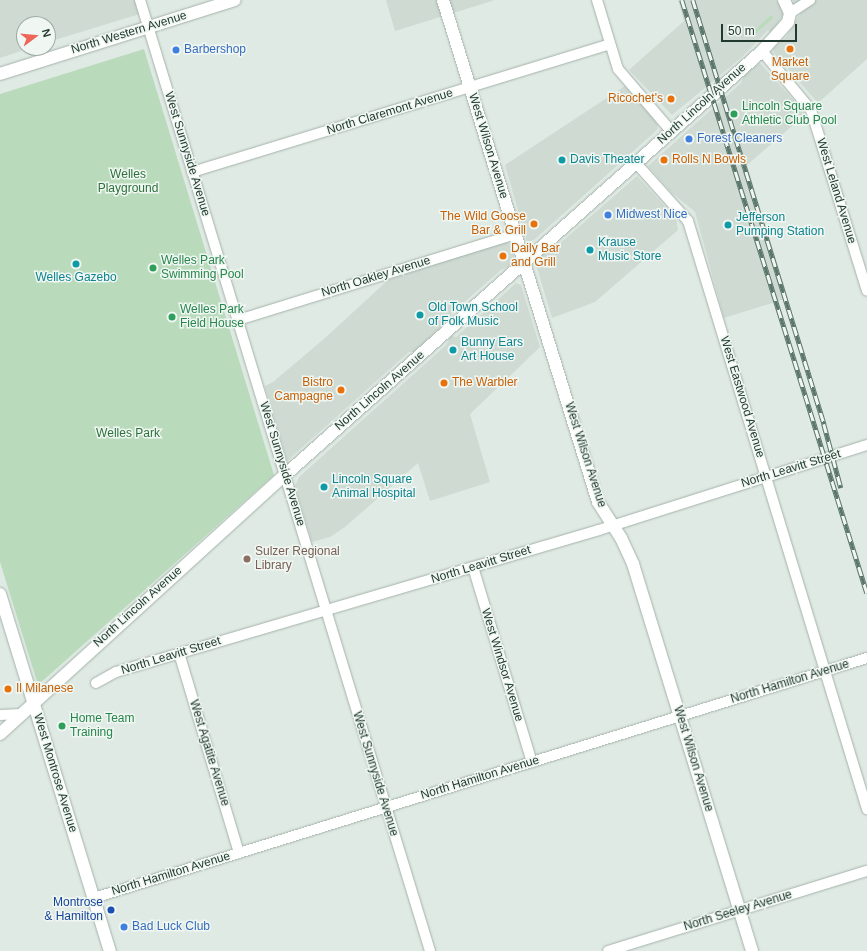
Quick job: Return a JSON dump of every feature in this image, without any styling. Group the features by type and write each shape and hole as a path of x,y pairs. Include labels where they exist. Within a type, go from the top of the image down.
{"main road":[{"name":"North Western Avenue","path":"0,74 235,0"},
{"name":"West Wilson Avenue","path":"443,0 598,502 633,564 752,951"},
{"path":"762,51 786,25 790,13 784,0"},
{"name":"North Lincoln Avenue","path":"0,734 33,702 285,475 762,51"},
{"name":"West Montrose Avenue","path":"0,594 110,951"}],"street":[{"name":"West Sunnyside Avenue","path":"140,0 430,951"},
{"path":"597,0 618,69 672,131"},
{"path":"790,13 810,0"},
{"name":"North Claremont Avenue","path":"192,172 610,44"},
{"name":"West Leland Avenue","path":"762,51 811,110 867,290"},
{"name":"West Eastwood Avenue","path":"636,163 688,221 867,809"},
{"name":"North Oakley Avenue","path":"238,320 515,234"},
{"name":"North Leavitt Street","path":"96,683 116,672 473,568 867,445"},
{"name":"West Windsor Avenue","path":"473,568 532,762"},
{"name":"West Agatite Avenue","path":"179,653 239,853"},
{"name":"North Hamilton Avenue","path":"94,898 867,658"},
{"path":"0,715 21,714"},
{"name":"North Seeley Avenue","path":"608,951 867,871"}],"shaded area":[{"path":"0,0 139,0 143,13 56,40 56,16 16,16 16,53 0,58"},
{"path":"386,0 495,0 395,31"},
{"path":"678,0 776,0 781,5 783,15 771,33 768,30 741,58 672,115 629,70 684,21"},
{"path":"793,0 867,0 867,59 818,103 774,53 773,49 787,36 800,14"},
{"path":"760,63 806,114 747,165 788,298 724,318 695,212 671,192 648,166 741,83 744,75"},
{"path":"625,86 654,119 658,126 657,130 534,240 527,242 505,165"},
{"path":"637,176 676,218 678,230 595,302 552,318 535,261 544,253 550,252"},
{"path":"506,241 511,246 514,257 511,265 501,270 452,313 450,319 414,352 409,352 287,461 265,386 273,382 325,338 388,280"},
{"path":"516,283 521,285 540,347 470,414 490,482 430,501 418,463 345,527 330,537 312,542 295,486 299,477 446,345 451,336 456,337"}],"green space":[{"path":"771,15 773,18 753,36 751,34"},
{"name":"Welles Park","path":"144,49 274,475 38,685 0,562 0,94"}],"railway":[{"path":"682,0 867,593"},
{"path":"693,0 824,424 841,488"}],"place":[{"name":"Market Square","path":"790,49"},
{"name":"Barbershop","path":"176,50"},
{"name":"Ricochet's","path":"671,99"},
{"name":"Lincoln Square Athletic Club Pool","path":"734,114"},
{"name":"Forest Cleaners","path":"689,139"},
{"name":"Davis Theater","path":"562,160"},
{"name":"Rolls N Bowls","path":"664,160"},
{"name":"Midwest Nice","path":"608,215"},
{"name":"The Wild Goose Bar & Grill","path":"534,224"},
{"name":"Jefferson Pumping Station","path":"728,225"},
{"name":"Krause Music Store","path":"590,250"},
{"name":"Daily Bar and Grill","path":"503,256"},
{"name":"Welles Gazebo","path":"76,264"},
{"name":"Welles Park Swimming Pool","path":"153,268"},
{"name":"Old Town School of Folk Music","path":"420,315"},
{"name":"Welles Park Field House","path":"172,317"},
{"name":"Bunny Ears Art House","path":"453,350"},
{"name":"The Warbler","path":"444,383"},
{"name":"Bistro Campagne","path":"341,390"},
{"name":"Lincoln Square Animal Hospital","path":"324,487"},
{"name":"Sulzer Regional Library","path":"247,559"},
{"name":"Il Milanese","path":"8,689"},
{"name":"Home Team Training","path":"62,726"},
{"name":"Montrose & Hamilton","path":"111,910"},
{"name":"Bad Luck Club","path":"124,927"}],"park label":[{"name":"Welles Playground","path":"128,182"}]}
